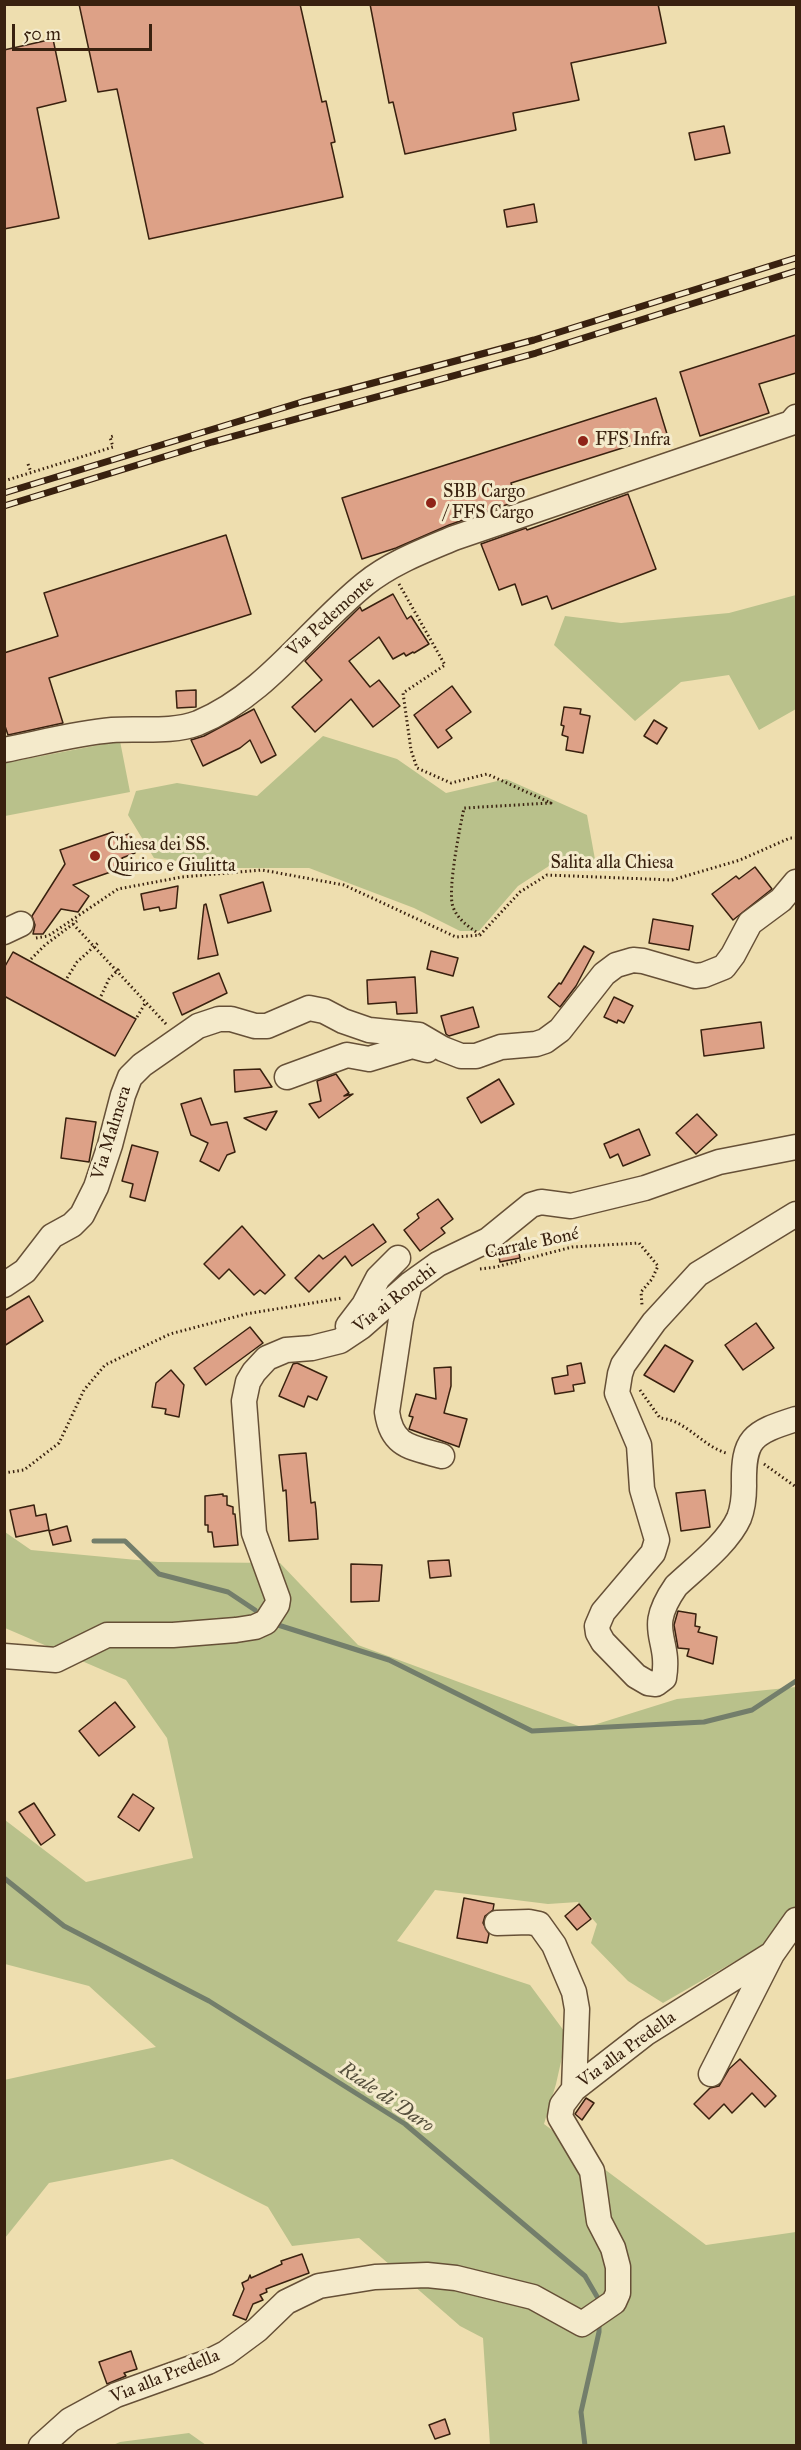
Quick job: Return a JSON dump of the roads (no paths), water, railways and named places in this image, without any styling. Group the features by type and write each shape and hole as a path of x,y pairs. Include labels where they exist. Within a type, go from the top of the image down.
{"street":[{"name":"Via Pedemonte","path":"4,750 79,734 110,730 178,728 196,724 229,707 254,690 330,615 366,583 389,568 454,538 791,423 796,417"},
{"path":"287,1077 347,1055 369,1059 418,1046 451,1059 458,1055 476,1056 501,1047 545,1041 560,1030 604,974 623,962 643,961 695,976 716,971 729,962 750,923 780,900 796,882"},
{"name":"Via Malmera","path":"4,1285 25,1271 52,1236 72,1225 82,1215 96,1187 130,1077 142,1065 198,1026 219,1019 231,1019 262,1027 304,1009 315,1008 369,1030 419,1035 458,1055"},
{"name":"Via ai Ronchi","path":"4,1656 56,1660 106,1635 173,1635 226,1631 255,1627 266,1622 277,1605 278,1599 254,1533 245,1392 254,1372 267,1358 277,1353 339,1341 361,1327 438,1264 488,1240 531,1205 541,1202 571,1206 645,1188 719,1162 796,1147"},
{"path":"796,1214 698,1274 654,1322 624,1365 617,1385 617,1393 639,1445 642,1489 657,1540 653,1553 603,1612 597,1626 603,1641 636,1676 648,1683 656,1684 664,1678 664,1660 658,1628 659,1618 676,1586 732,1530 739,1518 744,1495 745,1452 759,1434 796,1419"},
{"path":"339,1341 342,1333 364,1305 378,1278 398,1258"},
{"path":"411,1284 401,1319 387,1412 388,1421 390,1429 400,1442 442,1456"},
{"name":"Via alla Predella","path":"41,2445 70,2420 116,2395 208,2362 226,2353 257,2330 286,2302 319,2286 375,2277 456,2278 533,2297 584,2324 611,2306 616,2298 619,2281 614,2248 599,2221 592,2171 560,2117 562,2105 574,2089 646,2033 772,1954 796,1920"},
{"path":"496,1923 539,1924 554,1945 574,1992 577,2009 574,2089"},
{"path":"711,2074 772,1954"}],"waterway":[{"path":"94,1541 125,1541 159,1574 228,1592 255,1610"},
{"path":"278,1625 389,1660 532,1731 704,1722 752,1710 796,1681"},
{"name":"Riale di Daro","path":"4,1878 64,1926 209,2001 405,2124 585,2276 599,2300 599,2305"},
{"name":"Riale di Daro","path":"585,2446 581,2412 599,2332 599,2320"}],"railway":[{"path":"4,493 302,402 534,340 796,258"},
{"path":"4,506 212,442 536,353 796,271"}],"place":[{"name":"FFS Infra","path":"583,441"},
{"name":"SBB Cargo / FFS Cargo","path":"431,503"},
{"name":"Chiesa dei SS. Quirico e Giulitta","path":"95,856"}]}
